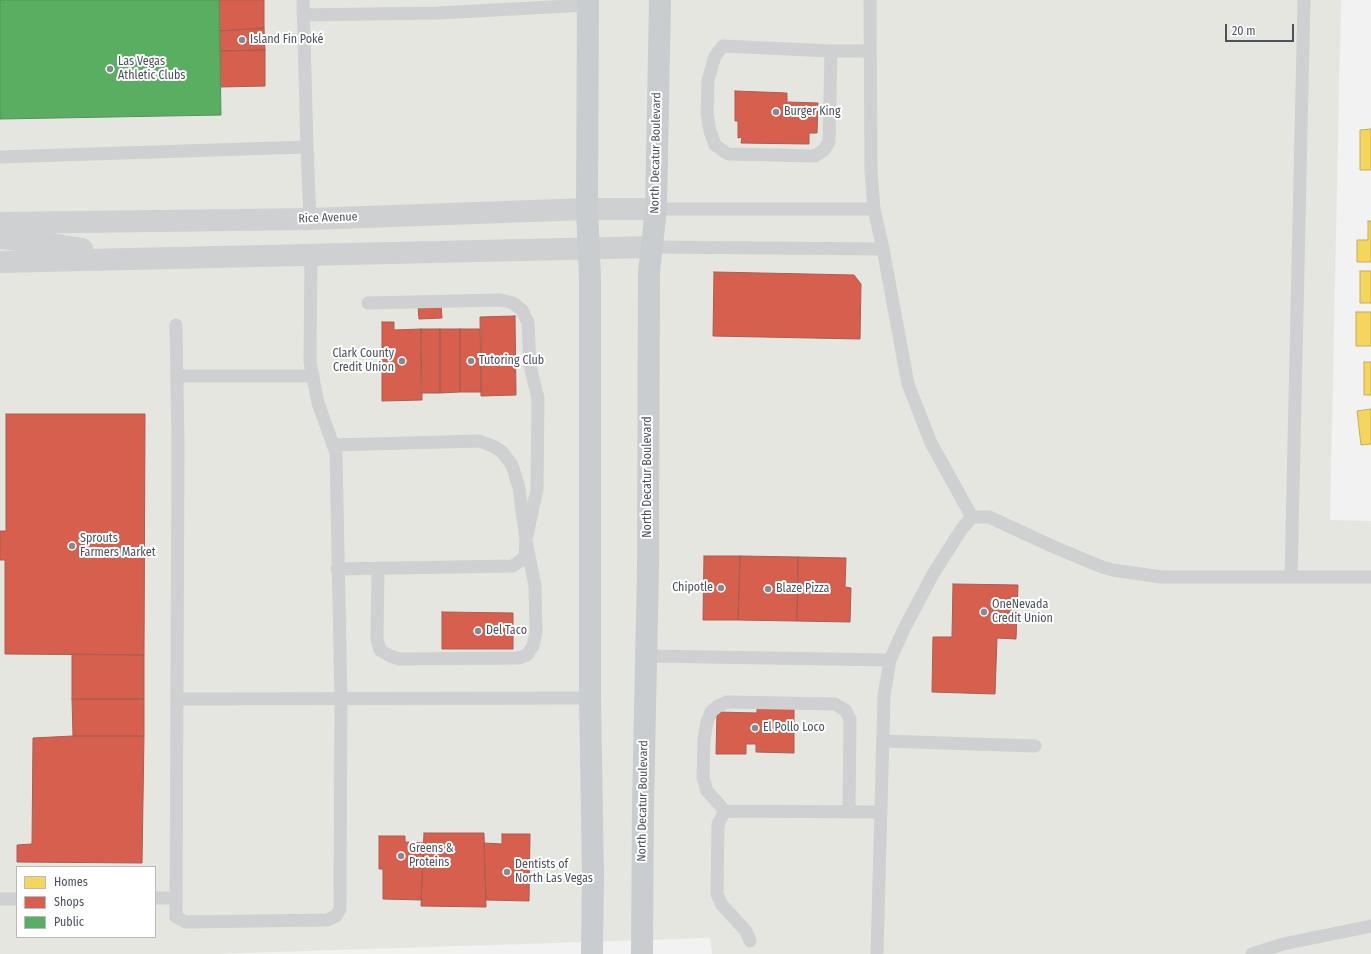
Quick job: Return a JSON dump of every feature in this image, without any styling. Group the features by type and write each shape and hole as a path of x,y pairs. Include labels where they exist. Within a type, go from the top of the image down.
{"main road":[{"name":"North Decatur Boulevard","path":"642,954 643,806 648,559 649,272 656,209 660,0"},
{"path":"588,3 587,209 590,277 590,698 593,875 592,954"}],"street":[{"name":"Rice Avenue","path":"0,223 310,219 587,209 656,209"},
{"path":"310,219 311,254"},
{"path":"0,238 39,242 136,258"},
{"path":"0,262 652,247"}],"lane":[{"path":"303,0 310,219"},
{"path":"870,0 871,171 874,209 883,249 908,384 931,443 972,518"},
{"path":"1290,577 1304,0"},
{"path":"303,15 438,13 588,3"},
{"path":"831,51 829,142 824,150 815,156 728,154 715,145 710,131 707,113 708,80 715,56 723,46 831,51 870,51"},
{"path":"0,157 307,147"},
{"path":"656,209 874,209"},
{"path":"652,247 883,249"},
{"path":"176,325 178,454 176,917 186,922 327,920 336,916 340,909 341,698 337,569 336,453 318,403 310,362 311,254"},
{"path":"337,569 513,566 525,557 526,540 537,489 538,398 530,366 528,323 522,310 513,303 500,300 368,303"},
{"path":"177,376 313,376"},
{"path":"333,445 479,441 493,446 502,452 512,465 519,488 526,540 535,586 536,632 533,646 527,655 518,658 399,659 385,653 380,650 377,639 378,568"},
{"path":"877,954 884,696 890,660 903,631 933,574 961,530 972,518 989,517 1054,547 1102,567 1113,570 1161,577 1371,578"},
{"path":"646,656 890,660"},
{"path":"177,699 590,698"},
{"path":"849,812 850,719 845,710 835,704 727,702 718,706 711,712 707,722 704,739 703,778 707,791 725,811 849,812 881,812"},
{"path":"883,741 1036,746"},
{"path":"725,811 718,824 716,894 722,905 746,931 750,941"},
{"path":"156,898 176,898"},
{"path":"0,899 16,899"},
{"path":"1252,954 1283,944 1371,926"}],"shaded area":[{"path":"0,0 1341,0 1330,520 1371,521 1371,954 712,954 710,938 214,954 0,954"}],"building: Homes":[{"path":"1371,129 1371,170 1360,170 1360,130"},
{"path":"1368,221 1371,221 1371,262 1357,262 1357,240 1368,240"},
{"path":"1360,271 1371,271 1371,303 1360,303"},
{"path":"1356,312 1371,312 1371,346 1356,346"},
{"path":"1364,362 1371,362 1371,395 1364,395"},
{"path":"1371,409 1371,444 1361,445 1357,411"}],"building: Shops":[{"path":"219,0 264,0 264,28 219,31"},
{"name":"Island Fin Poké","path":"264,28 265,50 220,51 219,31"},
{"path":"265,50 265,86 220,87 220,51"},
{"name":"Burger King","path":"735,91 787,93 787,102 818,103 817,133 809,133 809,144 741,143 742,137 738,138 738,121 735,121"},
{"path":"714,272 854,275 861,284 860,339 713,336"},
{"path":"441,305 442,318 419,319 418,306"},
{"path":"515,316 516,395 481,396 480,317"},
{"name":"Clark County Credit Union","path":"382,322 394,322 394,330 421,329 422,400 382,401"},
{"path":"421,329 440,329 440,393 421,393"},
{"path":"440,329 460,329 460,392 440,393"},
{"name":"Tutoring Club","path":"460,329 481,329 481,392 460,392"},
{"name":"Sprouts Farmers Market","path":"6,414 145,414 144,655 5,654 5,560 0,560 0,531 6,531"},
{"name":"Chipotle","path":"704,556 740,556 738,620 703,620"},
{"name":"Blaze Pizza","path":"740,556 798,557 797,621 738,620"},
{"path":"798,557 846,558 845,587 851,588 850,622 797,621"},
{"path":"953,584 1018,585 1016,639 997,638 995,694 932,692 933,637 952,637"},
{"name":"Del Taco","path":"442,612 513,613 513,649 442,649"},
{"path":"72,654 144,655 144,699 72,699"},
{"path":"72,699 144,699 144,736 73,736"},
{"name":"El Pollo Loco","path":"757,707 794,707 794,753 756,752 756,744 746,744 746,754 716,754 717,712 757,713"},
{"path":"73,736 144,736 142,863 17,862 17,845 32,844 33,738"},
{"path":"424,833 484,833 486,907 421,906"},
{"name":"Dentists of North Las Vegas","path":"502,834 530,834 529,901 486,900 484,843 502,844"},
{"name":"Greens & Proteins","path":"379,836 405,836 405,842 424,843 421,900 383,899 383,869 379,869"}],"building: Public":[{"name":"Las Vegas Athletic Clubs","path":"0,0 219,0 221,115 0,119"}],"place":[{"name":"Island Fin Poké","path":"242,40"},
{"name":"Las Vegas Athletic Clubs","path":"110,69"},
{"name":"Burger King","path":"776,112"},
{"name":"Clark County Credit Union","path":"402,361"},
{"name":"Tutoring Club","path":"471,361"},
{"name":"Sprouts Farmers Market","path":"72,546"},
{"name":"Chipotle","path":"721,588"},
{"name":"Blaze Pizza","path":"768,589"},
{"name":"OneNevada Credit Union","path":"984,612"},
{"name":"Del Taco","path":"478,631"},
{"name":"El Pollo Loco","path":"755,728"},
{"name":"Greens & Proteins","path":"401,856"},
{"name":"Dentists of North Las Vegas","path":"507,872"}]}
